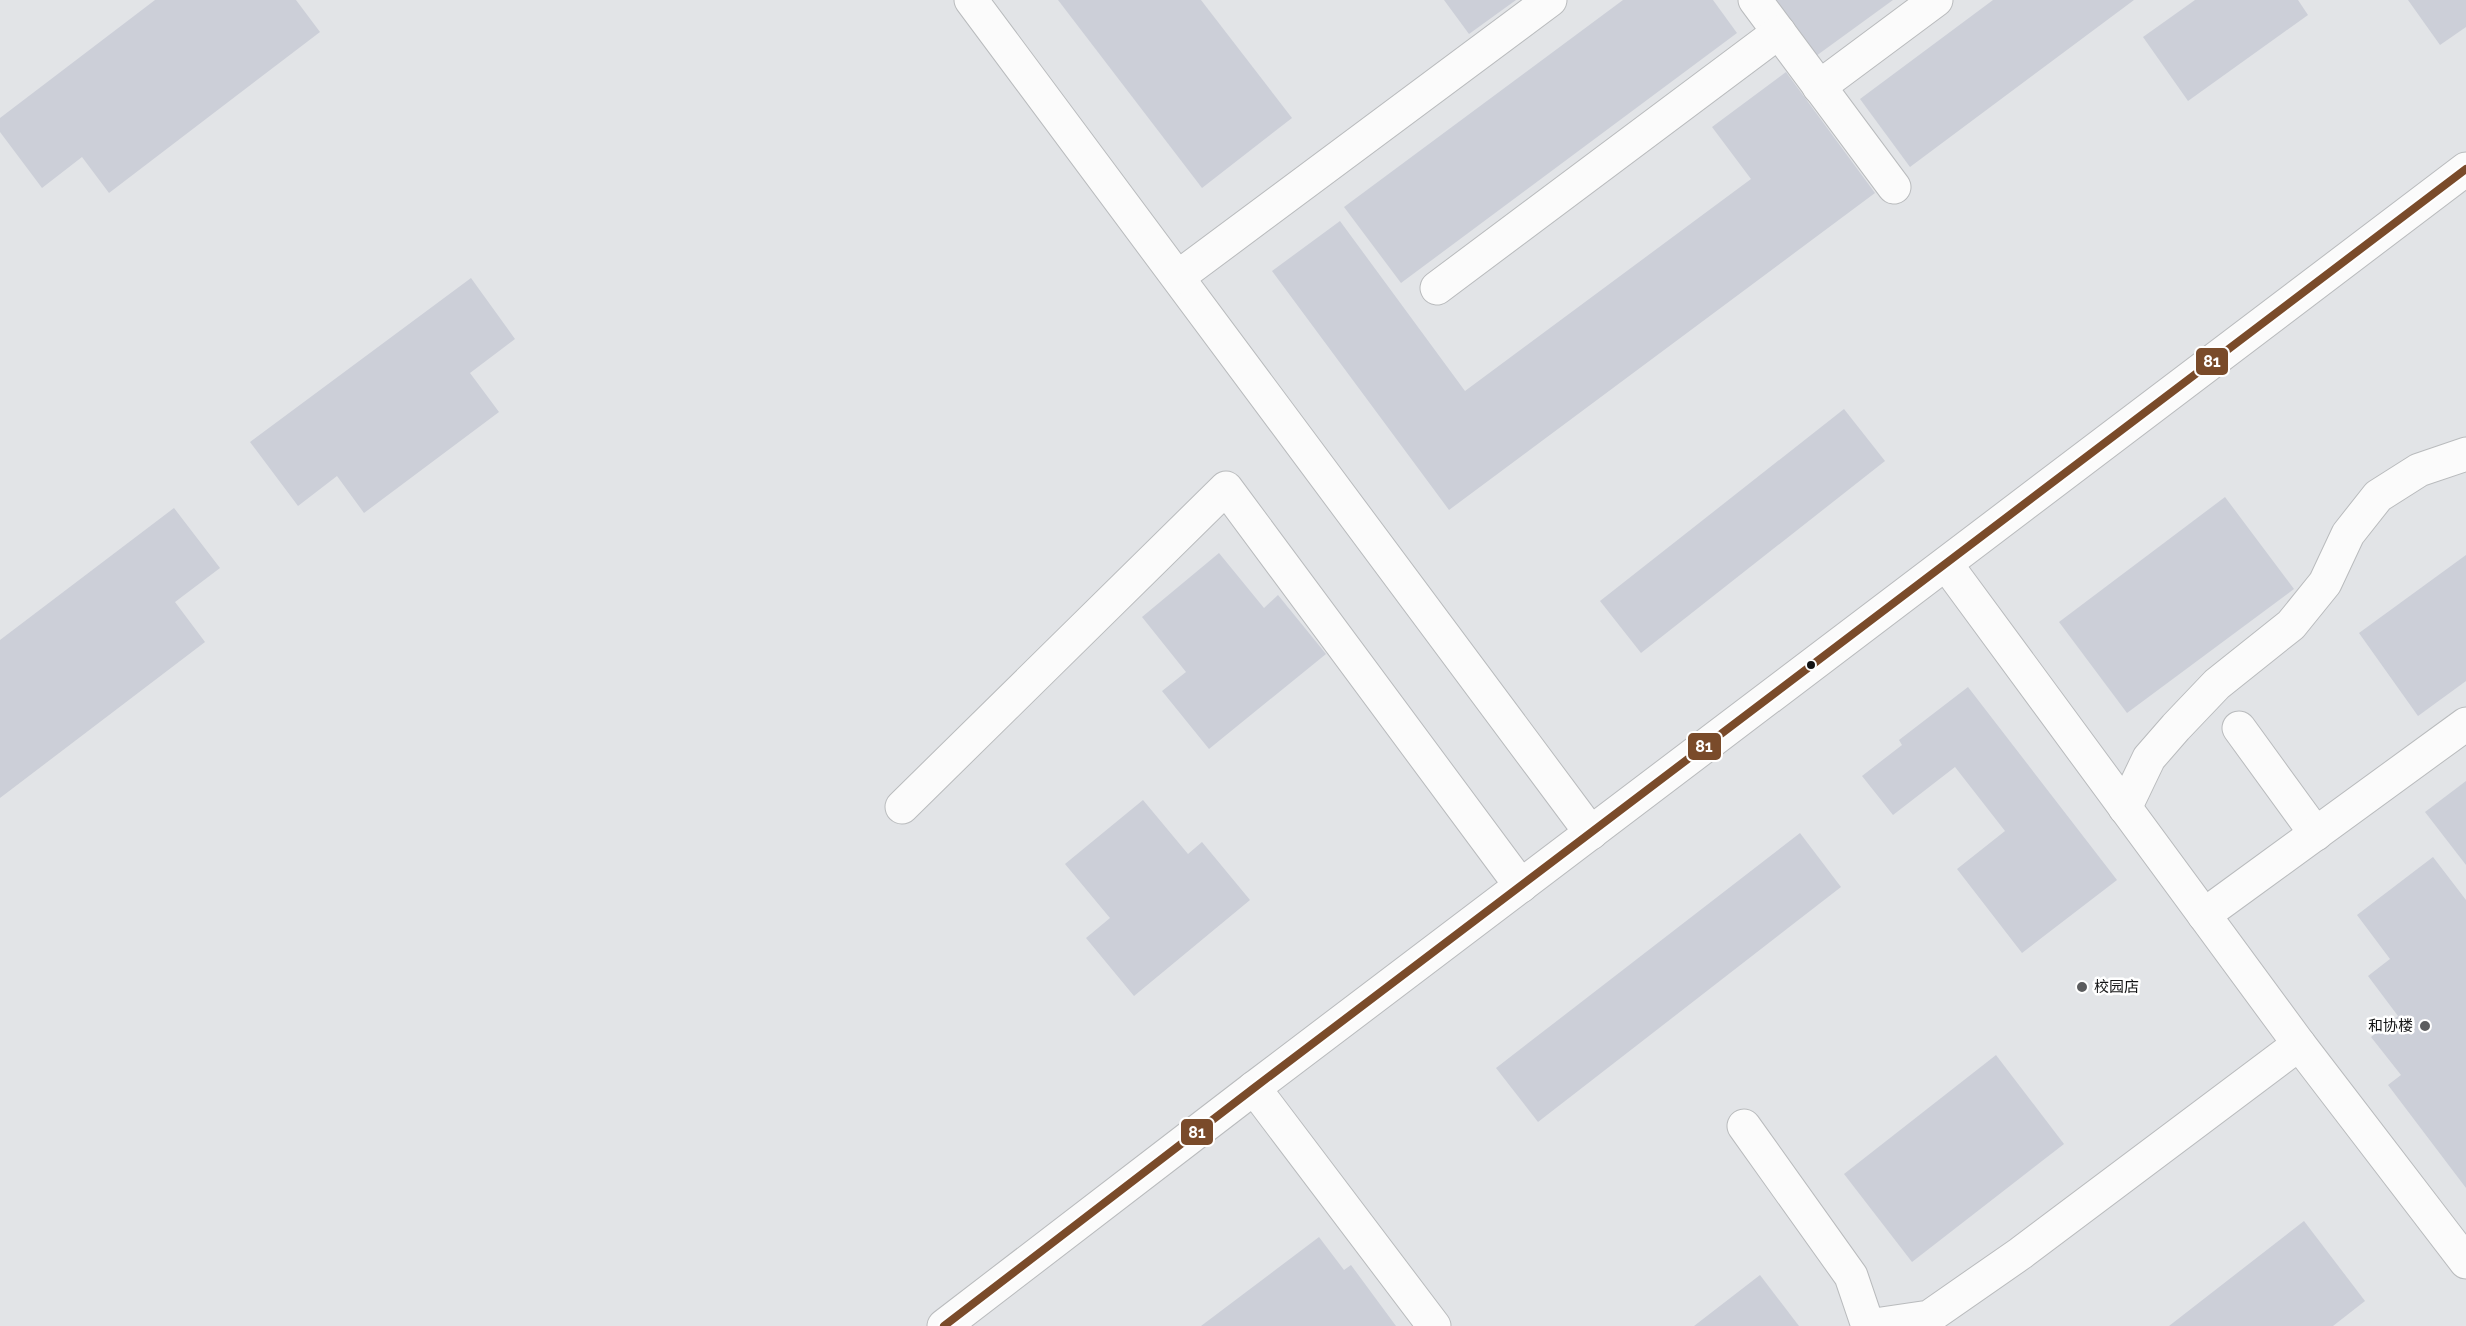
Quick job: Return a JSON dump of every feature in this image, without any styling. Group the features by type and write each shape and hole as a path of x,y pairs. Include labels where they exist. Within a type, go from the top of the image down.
{"street":[{"path":"971,0 1591,832"},
{"path":"1178,278 1550,0"},
{"path":"1755,0 1894,187"},
{"path":"1820,87 1936,0"},
{"path":"1437,288 1779,32"},
{"path":"944,1326 1521,885 2466,170"},
{"path":"2125,808 2149,758 2176,727 2217,684 2291,625 2305,608 2325,583 2348,534 2378,496 2419,470 2466,454"},
{"path":"902,807 1226,488 1521,885"},
{"path":"1946,564 2299,1044 2466,1262"},
{"path":"2204,915 2466,724"},
{"path":"2239,728 2316,834"},
{"path":"1744,1126 1851,1276 1868,1326 1929,1317 2021,1253 2299,1044"},
{"path":"1254,1088 1434,1326"}],"building":[{"path":"155,0 296,0 320,32 109,193 82,157 42,188 0,132 0,118"},
{"path":"1058,0 1201,0 1292,118 1202,188"},
{"path":"1444,0 1516,0 1469,34"},
{"path":"1623,0 1713,0 1737,33 1401,283 1344,207"},
{"path":"1775,0 1893,0 1816,56"},
{"path":"1993,0 2134,0 1910,167 1860,99"},
{"path":"2195,0 2298,0 2308,15 2188,101 2143,37"},
{"path":"2408,0 2466,0 2466,27 2440,45"},
{"path":"1786,72 1875,193 1449,510 1272,271 1340,221 1465,391 1751,179 1712,127"},
{"path":"471,278 515,339 470,373 499,412 364,513 337,476 298,506 250,442"},
{"path":"1844,409 1885,461 1641,653 1600,601"},
{"path":"2225,497 2294,589 2127,713 2059,622"},
{"path":"174,508 220,568 175,602 205,642 0,798 0,640"},
{"path":"1219,553 1264,608 1278,595 1326,654 1209,749 1162,691 1186,672 1142,617"},
{"path":"2466,555 2466,681 2418,716 2359,633"},
{"path":"1968,687 2117,880 2022,953 1957,869 2005,831 1955,767 1893,815 1862,776 1902,745 1899,740"},
{"path":"2466,781 2466,865 2425,812"},
{"path":"1143,800 1188,854 1202,842 1250,900 1134,996 1086,938 1110,918 1065,864"},
{"path":"1800,833 1841,887 1538,1122 1496,1068"},
{"name":"和协楼","path":"2433,857 2466,900 2466,1188 2388,1085 2401,1075 2371,1037 2398,1016 2368,976 2390,959 2357,915"},
{"path":"1996,1055 2064,1144 1912,1262 1844,1174"},
{"path":"2304,1221 2365,1301 2333,1326 2169,1326"},
{"path":"1319,1237 1344,1270 1351,1265 1396,1326 1201,1326"},
{"path":"1760,1275 1799,1326 1694,1326"}],"transit line":[{"name":"81","path":"944,1326 1254,1088 2466,169"}],"place":[{"name":"校园店","path":"2082,987"},
{"name":"和协楼","path":"2425,1026"}]}
